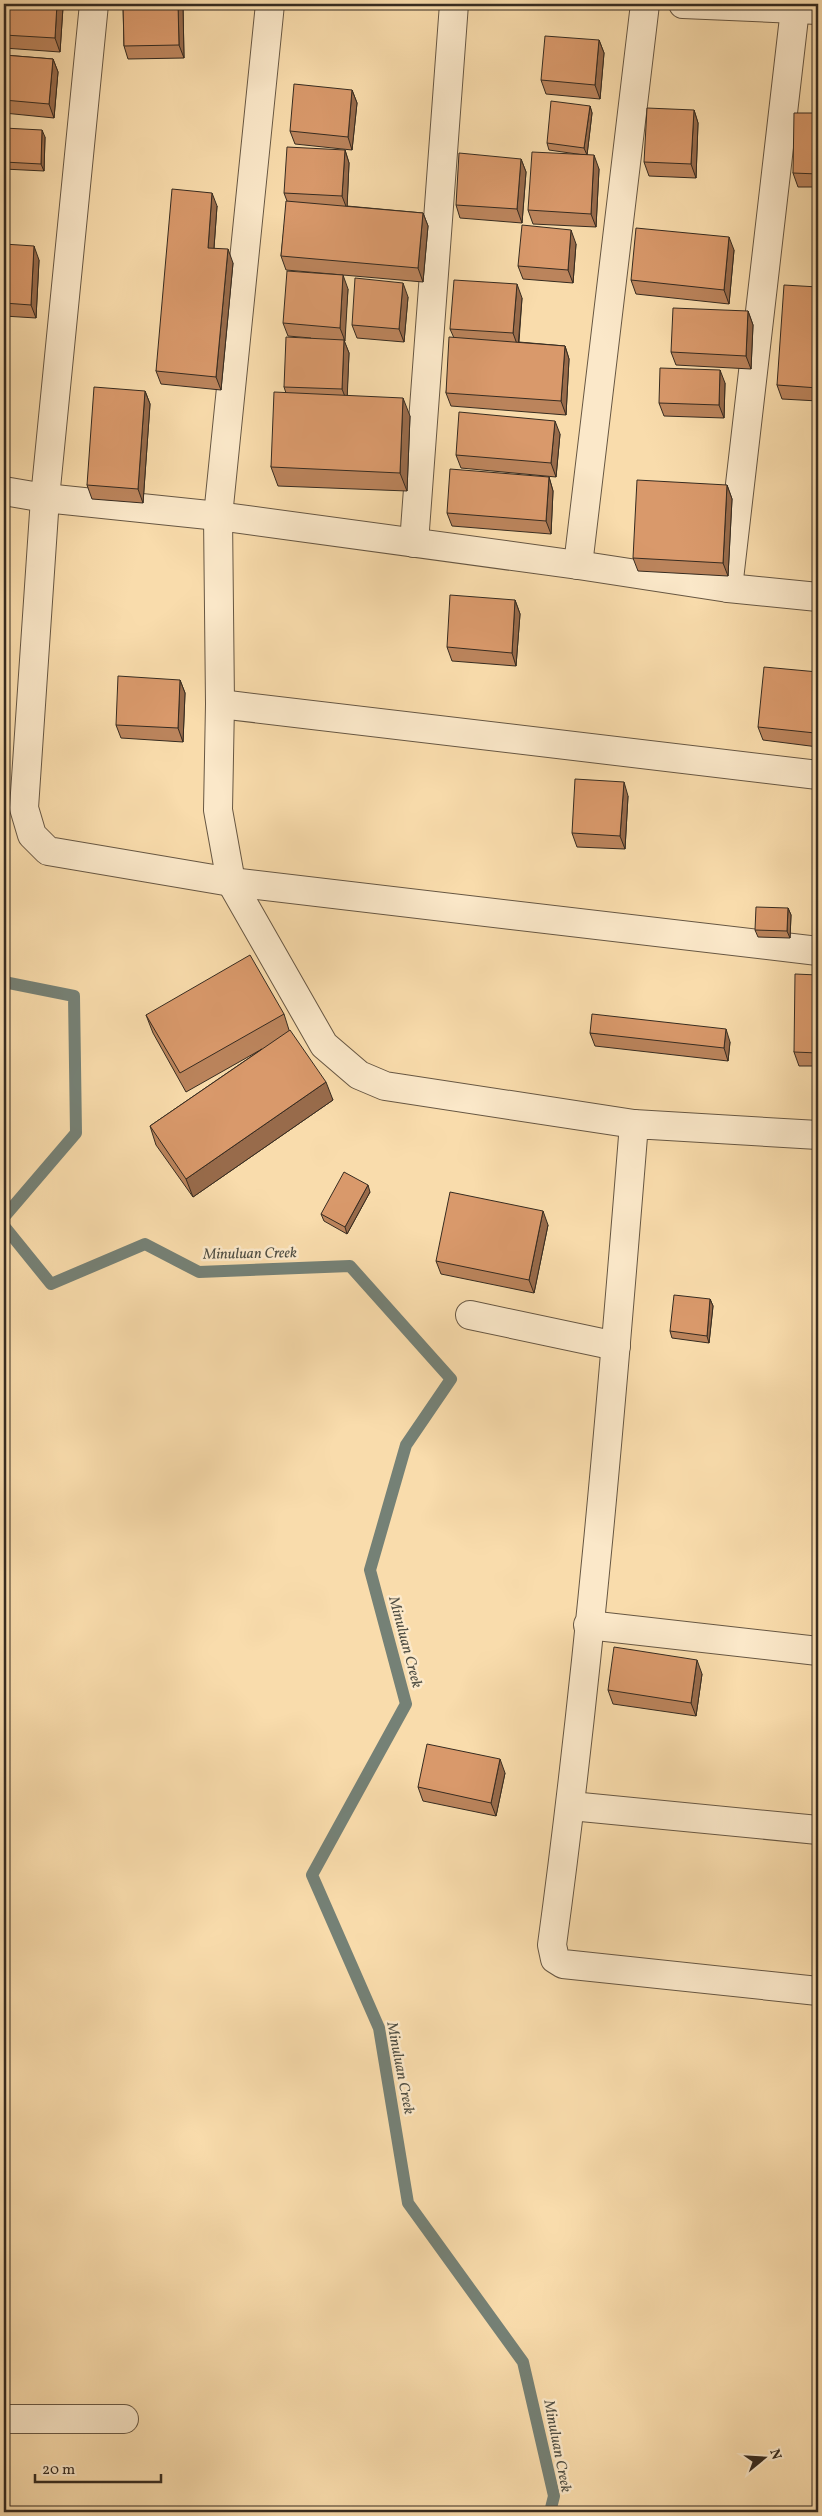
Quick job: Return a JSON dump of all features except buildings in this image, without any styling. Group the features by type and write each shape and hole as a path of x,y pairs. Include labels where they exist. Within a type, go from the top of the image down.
{"street":[{"path":"94,4 45,498 24,808 32,835 48,851 231,882 818,951"},
{"path":"270,4 218,516 220,704 218,810 231,882 324,1045 359,1075 385,1086 634,1124 818,1135"},
{"path":"414,543 454,4"},
{"path":"578,565 645,4"},
{"path":"683,4 807,10 728,588"},
{"path":"4,491 45,498 218,516 578,565 728,588 818,597"},
{"path":"220,704 818,775"},
{"path":"634,1124 616,1346 571,1806 552,1945 555,1959 563,1964 818,1991"},
{"path":"470,1315 616,1346"},
{"path":"588,1625 818,1651"},
{"path":"571,1806 818,1830"},
{"path":"4,2420 124,2418"}],"waterway":[{"name":"Minuluan Creek","path":"4,982 74,996 76,1133 4,1217"},
{"name":"Minuluan Creek","path":"4,1226 51,1284 145,1244 199,1272 350,1266 451,1379 406,1445 370,1570 406,1704 312,1875 379,2028 408,2203 523,2362 554,2496 550,2512"}]}
